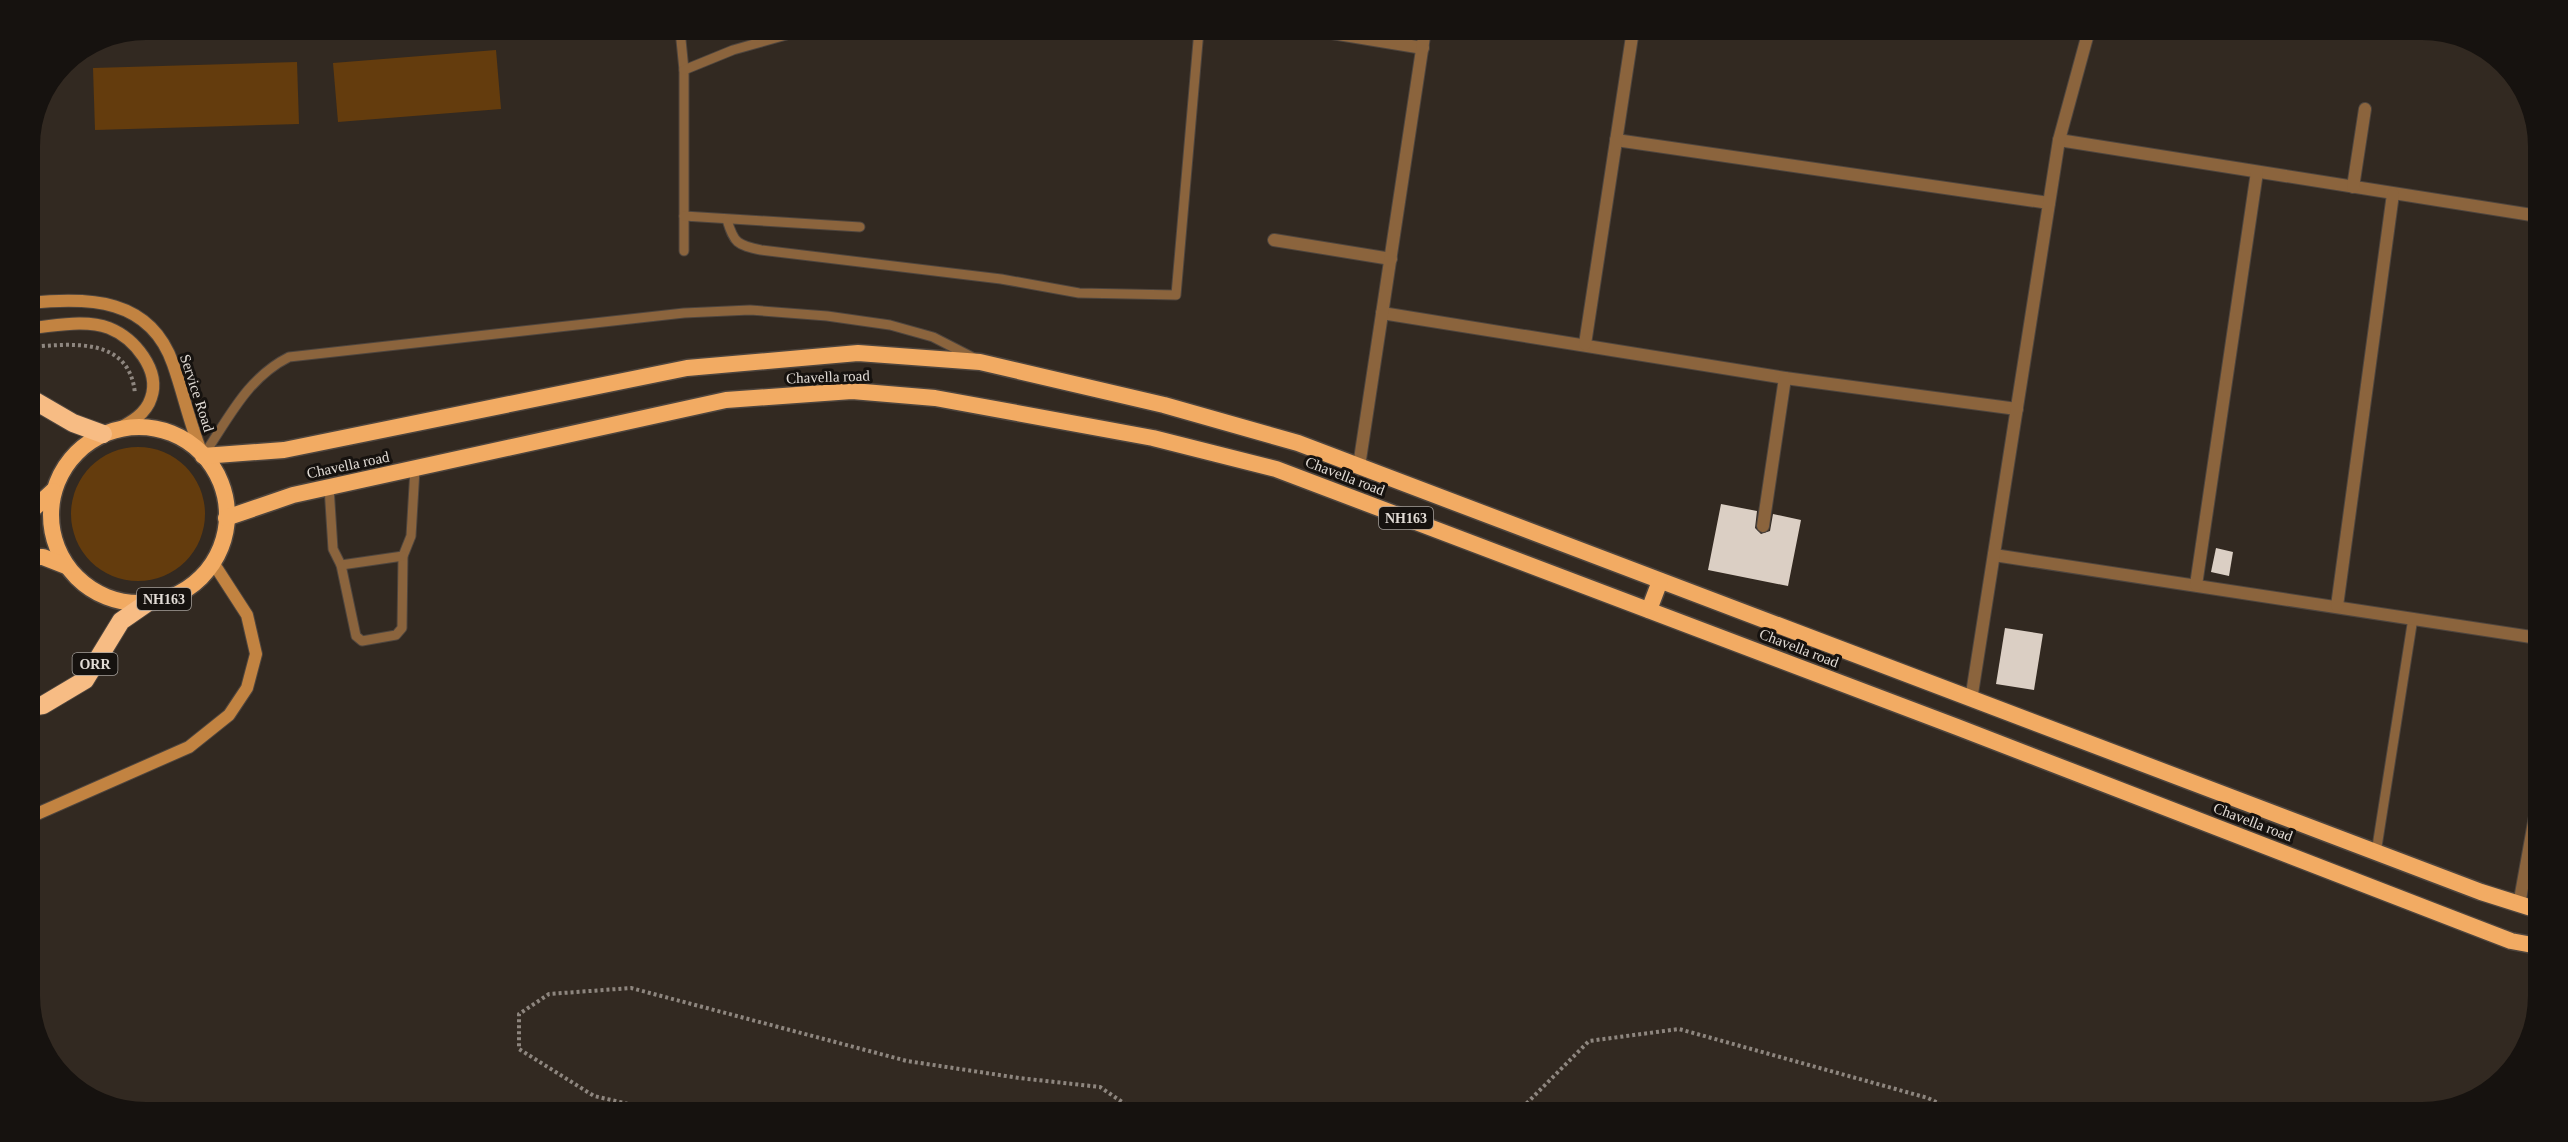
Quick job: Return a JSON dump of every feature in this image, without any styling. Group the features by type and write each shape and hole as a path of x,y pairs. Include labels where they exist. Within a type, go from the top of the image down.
{"highway":[{"name":"Chavella road","path":"203,456 284,450 687,368 858,353 980,362 1164,405 1298,443 1971,700 2519,905"},
{"name":"Chavella road","path":"226,518 293,495 726,400 852,391 935,398 1153,438 1276,470 1649,610 2511,941 2528,944"},
{"path":"41,404 73,423 110,431"},
{"name":"NH163","path":"146,427 172,433 189,442 218,475 226,500 223,545 214,564 196,583 173,597 147,603 116,601 88,588 66,566 54,543 50,517 53,491 64,467 81,448 110,431 146,427"},
{"name":"NH163","path":"41,502 53,491"},
{"name":"NH163","path":"41,557 66,566"},
{"path":"1649,610 1660,581"},
{"name":"ORR","path":"41,705 85,680 121,621 147,603"},
{"name":"NH163","path":"2519,905 2528,907"}],"main road":[{"name":"Service Road","path":"41,302 96,301 126,310 152,330 173,362 194,434 203,456"},
{"path":"41,327 93,324 121,334 135,346 152,374 151,399 133,421 110,431"},
{"path":"41,812 189,747 229,715 247,688 255,654 247,615 214,564"}],"street":[{"path":"1375,40 1423,48"},
{"path":"1359,466 1424,40"},
{"path":"1585,344 1631,40"},
{"path":"1971,700 2059,140 2086,40"},
{"path":"2353,187 2365,109"},
{"path":"1616,140 2049,203"},
{"path":"2059,140 2527,214"},
{"path":"2196,585 2257,172"},
{"path":"2337,606 2393,194"},
{"path":"1274,240 1390,259"},
{"path":"1382,313 1785,378 2017,409"},
{"path":"1763,526 1785,378"},
{"path":"1994,555 2528,636"},
{"path":"2519,905 2528,856"}],"lane":[{"path":"681,40 684,70 684,250"},
{"path":"684,70 733,50 768,40"},
{"path":"727,220 732,237 742,246 761,250 1001,279 1079,293 1176,295 1198,40"},
{"path":"684,216 860,227"},
{"path":"203,456 253,382 268,367 289,357 684,313 750,310 827,316 890,326 933,337 980,362"},
{"path":"328,488 333,549 340,565 356,636 362,641 396,635 402,628 403,556 411,536 415,469"},
{"path":"340,565 403,556"},
{"path":"2376,853 2413,618"}],"path":[{"path":"41,346 72,345 98,348 120,360 132,379"},
{"path":"620,1102 594,1096 519,1049 519,1014 549,994 631,988 907,1061 1019,1078 1100,1087 1122,1102"},
{"path":"1528,1102 1589,1041 1679,1029 1936,1102"}],"shaded area":[{"path":"496,50 501,109 338,122 333,63"},
{"path":"297,62 299,124 95,130 93,68"},
{"path":"138,447 163,453 185,467 199,489 205,514 199,539 185,561 163,575 138,581 113,575 91,561 77,539 71,514 77,489 91,467 113,453"}],"building":[{"path":"1721,504 1757,511 1755,528 1761,534 1770,531 1773,514 1801,520 1788,586 1708,570"},
{"path":"2216,548 2233,552 2229,576 2211,572"},
{"path":"2005,628 2043,634 2034,690 1996,684"}]}
